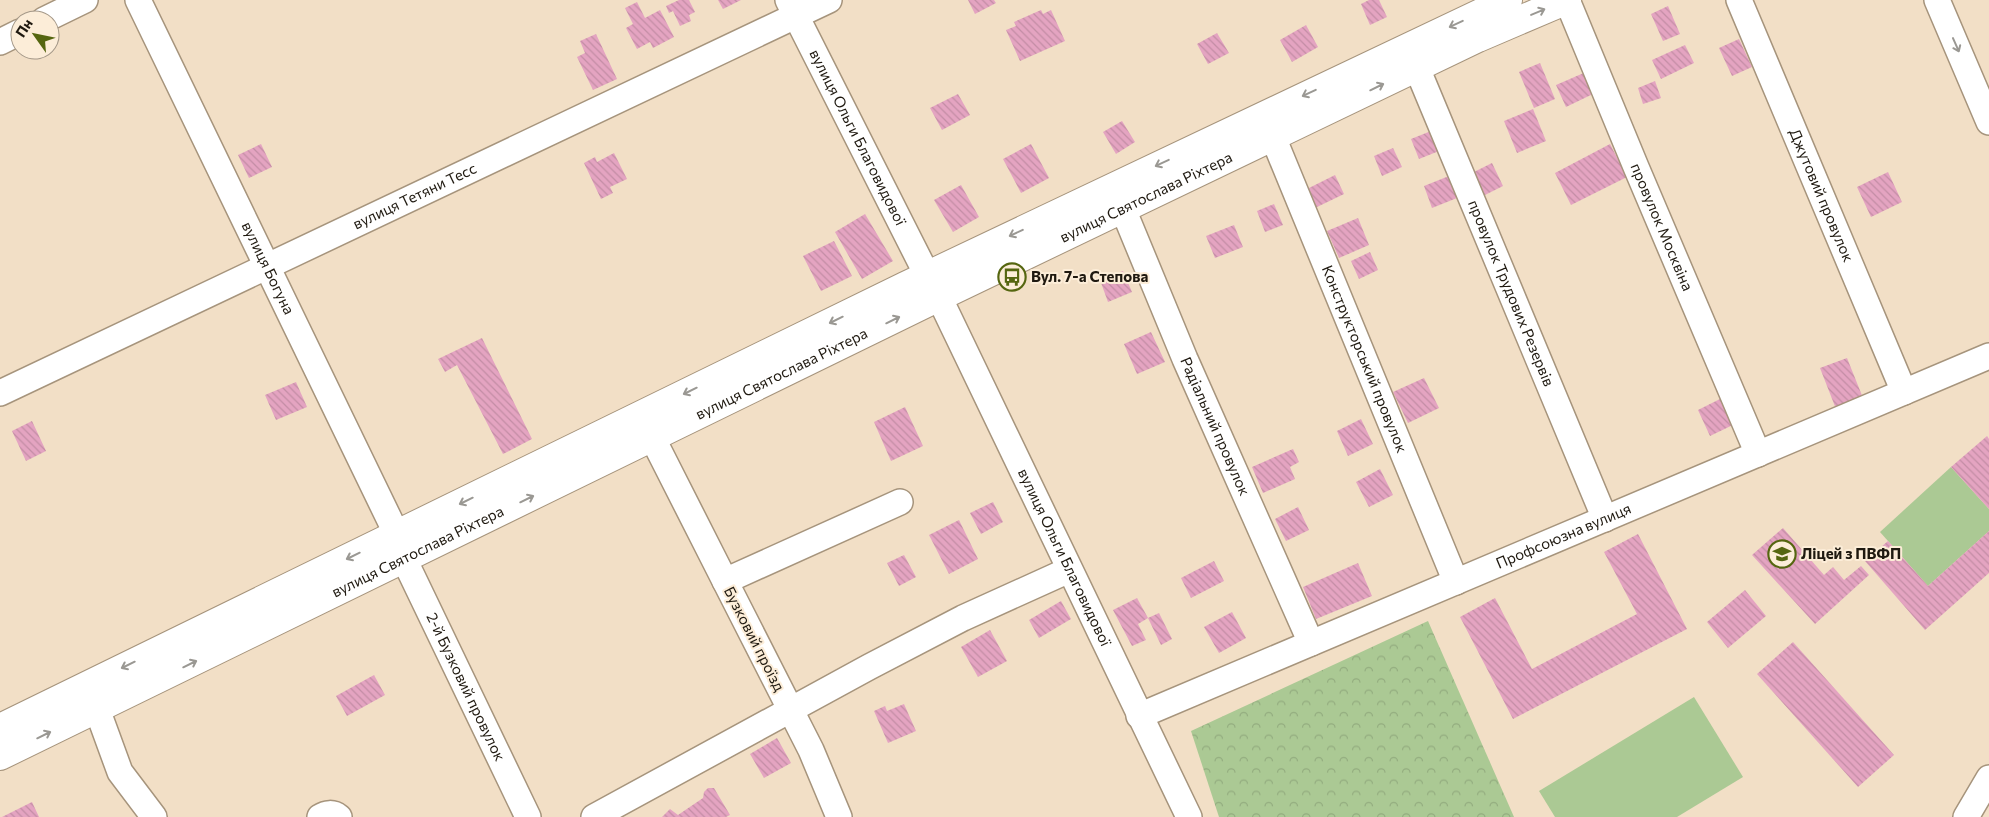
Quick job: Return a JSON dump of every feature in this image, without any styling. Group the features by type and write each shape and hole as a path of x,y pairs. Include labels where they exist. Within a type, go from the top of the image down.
{"main road":[{"name":"вулиця Святослава Ріхтера","path":"0,756 97,709 401,547 1504,7 1567,0"},
{"name":"вулиця Святослава Ріхтера","path":"0,728 401,547 652,437 933,286 1123,209 1417,68 1504,7"}],"street":[{"path":"60,12 85,0"},
{"name":"вулиця Богуна","path":"138,0 401,547"},
{"name":"вулиця Тетяни Тесс","path":"0,393 267,266 792,8 830,0"},
{"name":"провулок Москвіна","path":"1567,0 1758,454"},
{"name":"Джутовий провулок","path":"1739,0 1904,392"},
{"path":"1937,0 1989,122"},
{"name":"вулиця Ольги Благовидової","path":"792,8 933,286 1188,817"},
{"name":"провулок Трудових Резервів","path":"1417,68 1605,519"},
{"name":"Конструкторський провулок","path":"1273,136 1456,582"},
{"name":"Радіальний провулок","path":"1123,209 1185,359 1311,643"},
{"name":"Профсоюзна вулиця","path":"1138,716 1989,356"},
{"path":"652,437 725,581"},
{"name":"Бузковий проїзд","path":"839,817 811,750 725,581 900,502"},
{"name":"2-й Бузковий провулок","path":"401,547 528,817"},
{"path":"594,817 789,708 963,618 1069,570"},
{"path":"97,709 120,772 154,817"},
{"path":"1966,817 1989,778"},
{"path":"320,817 326,814 336,814 339,817"}],"green space":[{"path":"1951,467 1989,509 1989,531 1928,586 1880,532"},
{"path":"1428,621 1514,817 1219,817 1191,731"},
{"path":"1694,697 1743,777 1677,817 1555,817 1539,791"}],"building":[{"path":"679,0 689,0 695,12 689,15 691,21 680,26 673,11 669,13 666,6"},
{"path":"718,0 741,0 723,9"},
{"path":"968,0 994,0 996,3 975,14"},
{"path":"1369,0 1379,0 1387,17 1370,25 1361,4"},
{"path":"637,2 645,18 660,10 674,37 653,48 650,42 637,49 626,28 633,24 625,8"},
{"path":"1668,6 1680,34 1663,41 1651,14"},
{"path":"1041,10 1043,14 1051,10 1065,41 1020,61 1006,30 1016,26 1014,22"},
{"path":"1306,25 1318,47 1292,62 1280,40"},
{"path":"1217,33 1229,53 1208,64 1197,44"},
{"path":"596,34 617,79 593,90 577,57 585,53 580,41"},
{"path":"1739,39 1752,67 1732,76 1719,48"},
{"path":"1685,45 1694,63 1661,79 1652,60"},
{"path":"1540,63 1555,99 1534,108 1519,72"},
{"path":"1586,72 1595,93 1566,107 1556,85"},
{"path":"1655,81 1661,98 1643,104 1638,88"},
{"path":"958,94 970,115 942,130 930,108"},
{"path":"1533,109 1546,141 1517,153 1504,121"},
{"path":"1122,121 1135,142 1116,154 1103,132"},
{"path":"1436,129 1444,149 1419,159 1411,139"},
{"path":"261,144 272,167 249,178 238,155"},
{"path":"1031,144 1049,178 1021,193 1003,159"},
{"path":"1610,144 1627,177 1571,205 1555,173"},
{"path":"1393,148 1402,167 1382,176 1374,156"},
{"path":"614,153 627,179 610,187 613,193 601,199 584,163 595,157 597,162"},
{"path":"1492,163 1503,186 1481,197 1470,174"},
{"path":"1888,172 1902,202 1871,217 1857,187"},
{"path":"1335,175 1344,194 1315,208 1307,189"},
{"path":"1449,176 1457,198 1432,208 1424,186"},
{"path":"961,185 979,217 953,232 934,200"},
{"path":"1274,204 1283,225 1265,232 1257,211"},
{"path":"865,214 893,261 862,279 835,232"},
{"path":"1358,218 1369,245 1339,258 1327,231"},
{"path":"1234,225 1243,247 1215,258 1206,236"},
{"path":"834,241 852,276 821,291 803,256"},
{"path":"1370,252 1378,270 1359,279 1351,261"},
{"path":"1123,271 1132,292 1108,302 1100,280"},
{"path":"1151,332 1165,362 1137,374 1124,344"},
{"path":"482,338 532,439 503,454 457,365 445,372 438,359"},
{"path":"1847,358 1863,398 1836,409 1820,368"},
{"path":"1424,378 1439,408 1408,423 1393,392"},
{"path":"296,382 307,407 276,420 265,395"},
{"path":"1724,397 1737,423 1710,436 1698,410"},
{"path":"905,407 923,446 891,461 874,422"},
{"path":"1361,419 1373,444 1348,456 1337,431"},
{"path":"32,421 46,451 26,461 12,431"},
{"path":"1987,436 1989,439 1989,509 1951,467"},
{"path":"1293,449 1299,462 1290,467 1295,479 1263,493 1252,467"},
{"path":"1380,469 1393,495 1369,507 1356,482"},
{"path":"993,502 1003,522 981,534 970,513"},
{"path":"1298,507 1309,530 1286,541 1275,519"},
{"path":"959,520 978,559 949,574 929,535"},
{"path":"1783,528 1824,575 1833,567 1844,580 1861,566 1869,575 1815,624 1752,555"},
{"path":"1989,531 1989,573 1925,630 1865,561 1888,541 1928,586"},
{"path":"1638,534 1687,629 1513,719 1460,617 1495,598 1532,669 1637,614 1604,552"},
{"path":"904,555 916,577 899,586 887,563"},
{"path":"1214,561 1224,581 1191,598 1181,578"},
{"path":"1358,563 1372,596 1316,619 1303,587"},
{"path":"1745,590 1766,616 1728,648 1707,622"},
{"path":"1137,598 1148,618 1138,624 1146,640 1132,646 1113,610"},
{"path":"1061,601 1071,619 1039,638 1029,620"},
{"path":"1232,612 1246,638 1219,653 1204,627"},
{"path":"1159,613 1172,639 1161,645 1148,618"},
{"path":"990,630 1007,661 978,677 961,647"},
{"path":"1793,642 1894,755 1858,787 1757,674"},
{"path":"374,675 385,695 347,716 336,696"},
{"path":"904,704 916,731 888,743 874,711 885,706 887,711"},
{"path":"777,738 791,763 764,778 750,754"},
{"path":"708,788 714,788 730,815 726,817 662,817 670,809 678,815 703,798 704,792"},
{"path":"32,802 39,817 2,817"}],"place":[{"name":"Вул. 7-а Степова","path":"1012,277"},
{"name":"Ліцей з ПВФП","path":"1782,554"}]}
